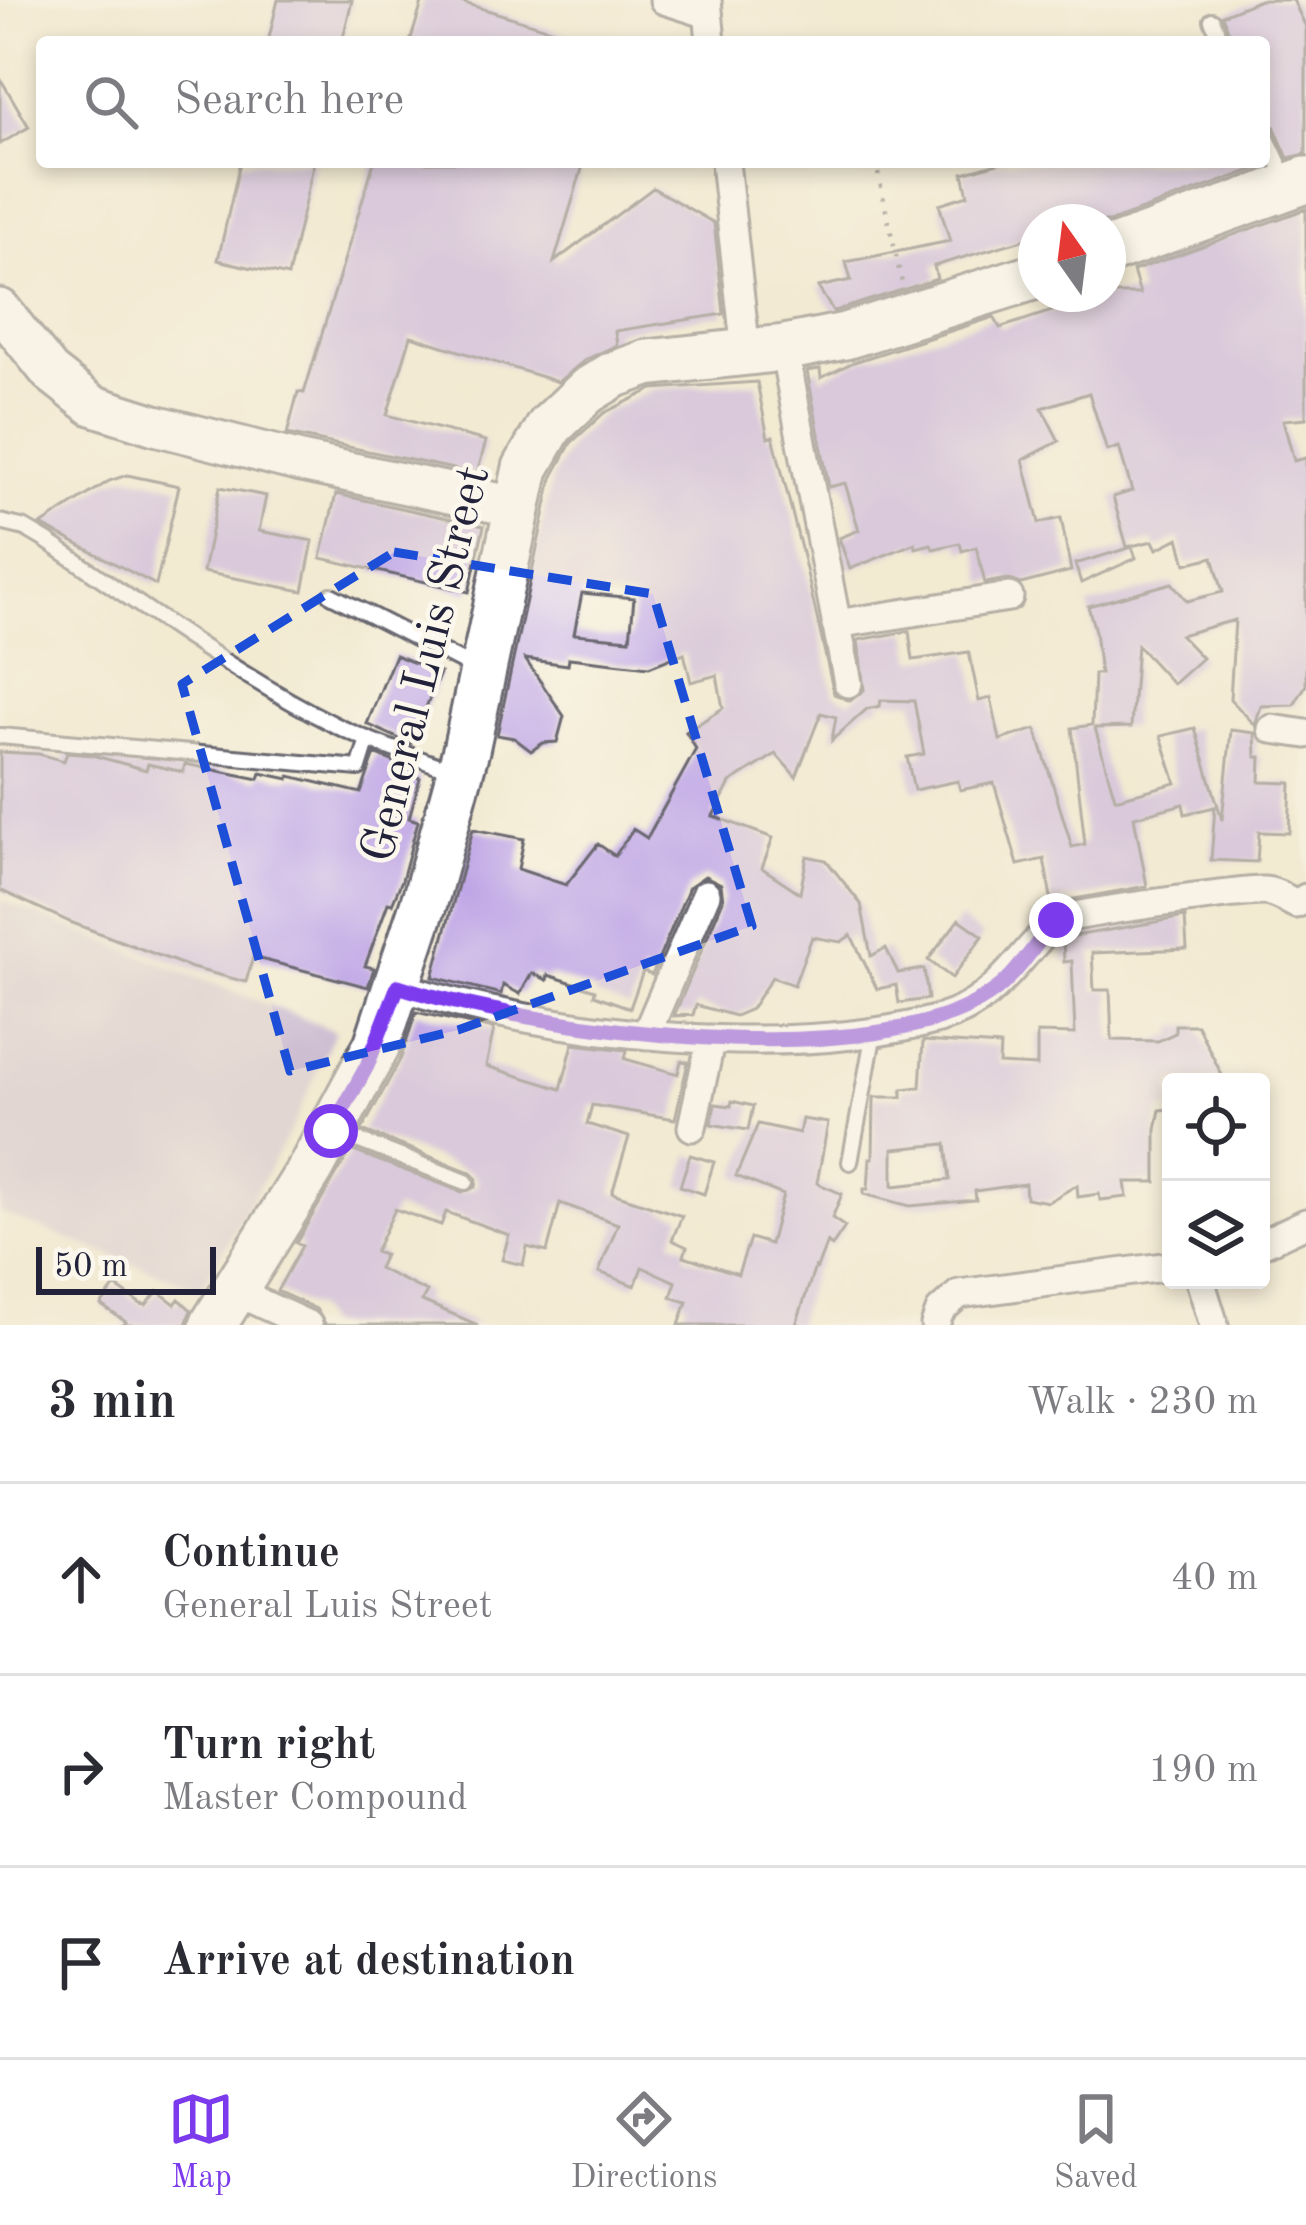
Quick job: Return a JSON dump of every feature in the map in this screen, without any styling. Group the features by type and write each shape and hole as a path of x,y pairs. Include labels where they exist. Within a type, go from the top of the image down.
{"main road":[{"path":"1126,245 1298,183"},
{"name":"General Luis Street","path":"225,1309 367,1066 398,986 460,773 526,468 544,436 587,391 646,363 765,350 866,330 1018,282"}],"street":[{"path":"664,0 709,19"},
{"path":"725,168 848,683"},
{"path":"0,309 50,372 92,405 301,462 516,508"},
{"path":"836,624 1009,597"},
{"path":"1272,730 1306,734"},
{"path":"398,986 440,1000 646,1035 711,1039 874,1032 944,1018 998,989 1056,920 1268,890 1296,904 1306,898"},
{"path":"646,1035 706,894"},
{"path":"692,1127 711,1039"},
{"path":"1270,1240 1306,1223"},
{"path":"935,1325 940,1310 958,1294 1162,1267"},
{"path":"1203,1289 1214,1325"},
{"path":"225,1309 308,1325"}],"lane":[{"path":"1212,20 1219,36"},
{"path":"1270,140 1298,183"},
{"path":"0,522 36,534 311,712 460,773"},
{"path":"331,595 483,672"},
{"path":"0,736 359,768 368,739"},
{"path":"850,1162 874,1032"},
{"path":"331,1131 466,1182"}],"path":[{"path":"878,173 906,301"}],"highlighted area":[{"path":"394,552 653,594 752,926 458,1030 290,1071 182,684"}],"shaded area":[{"path":"0,900 335,1031 295,1122 201,1290 0,1213"}],"building":[{"path":"278,0 352,0 343,36 269,36"},
{"path":"423,0 454,0 573,36 412,36"},
{"path":"1260,0 1293,0 1306,27 1306,154 1288,158 1270,124 1270,36 1231,36 1222,15"},
{"path":"0,78 29,127 0,144"},
{"path":"239,168 313,168 288,276 218,260"},
{"path":"372,168 582,168 554,262 653,188 714,223 724,314 615,331 617,345 585,360 558,382 411,336 387,415 486,441 477,474 287,434 298,392 304,393"},
{"path":"980,168 1259,168 1126,216 1126,204 1018,204 1018,241 934,266 937,279 833,311 818,287 851,280 846,262 950,241 939,204 968,195 963,173"},
{"path":"1306,209 1306,418 1283,420 1294,461 1306,458 1306,685 1294,705 1261,706 1255,725 1230,699 1235,620 1180,635 1202,658 1173,684 1137,645 1131,727 1095,728 1115,798 1119,798 1176,783 1161,736 1195,728 1222,820 1231,730 1255,733 1260,782 1291,783 1289,833 1259,832 1257,862 1211,860 1215,807 1185,814 1183,804 1134,817 1147,886 1052,903 1044,859 1018,865 994,783 960,790 958,781 914,790 907,757 924,754 914,701 881,700 880,706 867,709 832,740 836,717 821,713 796,777 776,754 730,783 713,816 773,838 762,868 800,893 807,856 826,860 861,904 871,956 886,948 898,973 924,969 928,999 899,1003 896,985 877,989 851,935 841,942 812,937 794,985 772,977 751,1009 735,1016 696,1005 693,1015 674,1016 723,900 721,884 705,876 689,887 652,975 643,971 630,1008 594,995 595,990 548,975 547,980 532,973 520,994 503,985 501,994 433,977 473,829 524,839 518,869 566,885 598,844 615,856 633,829 647,838 696,749 686,732 723,708 717,675 691,682 684,653 649,667 569,658 568,665 525,659 564,716 557,742 543,743 531,751 514,738 497,735 552,478 571,443 604,413 653,389 757,382 834,694 850,701 864,690 858,640 909,631 913,660 969,652 979,701 991,698 1000,740 1036,729 1072,847 1085,844 1072,728 1092,725 1094,674 1100,674 1088,606 1172,583 1187,601 1223,592 1213,557 1186,564 1179,538 1157,549 1153,541 1127,547 1113,497 1132,491 1119,447 1107,451 1089,393 1042,408 1059,441 1023,460 1039,523 1061,518 1071,571 1021,584 1007,579 985,583 976,547 962,551 960,543 933,549 931,544 916,548 915,543 850,569 839,538 859,530 845,483 829,487 807,371 820,369 821,378 854,362 994,317 1000,328 1049,312 1126,312 1126,294 1140,294 1133,271","holes":["582,593 634,598 630,639 574,634"]},
{"path":"127,475 179,486 156,585 41,525 109,481"},
{"path":"220,487 266,496 259,531 313,541 303,591 203,572"},
{"path":"336,494 484,526 469,592 321,558"},
{"path":"1132,547 1136,558 1081,583 1075,564"},
{"path":"395,655 440,673 411,744 367,724"},
{"path":"0,752 64,761 67,753 92,755 146,770 148,764 183,772 185,764 259,779 261,773 290,776 361,793 375,754 402,765 404,773 420,778 409,818 418,821 402,880 392,904 388,903 365,966 374,968 368,987 253,957 246,982 192,968 0,890"},
{"path":"1185,917 1187,949 1092,953 1094,990 1110,990 1112,1040 1158,1041 1175,1033 1175,1025 1197,1025 1221,1073 1162,1073 1156,1182 1125,1182 1127,1197 1100,1200 1099,1194 1078,1197 1077,1185 1048,1202 1026,1198 1025,1184 975,1191 976,1200 910,1206 864,1194 873,1158 874,1097 902,1097 902,1089 920,1087 923,1041 1000,1046 999,1064 1037,1066 1037,1033 1075,1034 1072,961 1064,962 1063,938","holes":["946,1144 950,1180 893,1186 893,1149"]},
{"path":"959,919 983,936 952,978 928,960"},
{"path":"416,1012 494,1029 486,1066 561,1089 573,1044 627,1050 625,1059 678,1074 681,1061 688,1062 675,1119 592,1105 587,1124 629,1137 612,1193 682,1216 672,1240 687,1247 684,1256 738,1274 750,1238 770,1244 783,1195 736,1176 758,1124 799,1133 802,1119 828,1123 817,1183 842,1194 832,1218 845,1227 832,1246 827,1242 796,1325 679,1325 687,1302 671,1297 676,1282 642,1267 635,1286 599,1272 618,1224 560,1203 547,1252 527,1247 523,1265 502,1260 509,1235 446,1212 441,1225 395,1209 375,1252 384,1255 378,1268 427,1292 422,1301 478,1325 326,1325 316,1309 277,1291 302,1246 296,1243 351,1150 462,1192 476,1187 477,1179 470,1172 362,1130 401,1058"},
{"path":"732,1101 753,1106 748,1130 711,1124 715,1104 731,1106"},
{"path":"690,1155 714,1162 704,1194 680,1186"},
{"path":"115,1286 141,1304 146,1305 158,1291 175,1304 179,1299 191,1310 186,1325 123,1325 126,1322 101,1305"}],"route":[{"path":"331,1131 377,1045 398,986 440,1000 646,1035 711,1039 874,1032 944,1018 998,989 1056,920"}]}
